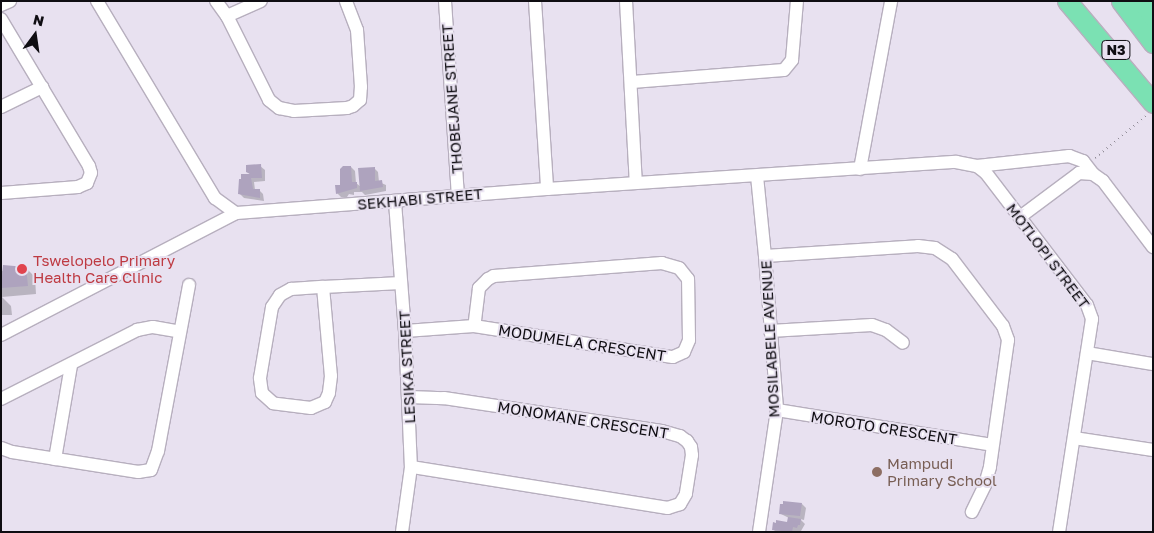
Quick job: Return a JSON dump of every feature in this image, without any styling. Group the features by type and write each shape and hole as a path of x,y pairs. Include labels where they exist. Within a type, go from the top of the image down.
{"highway":[{"path":"1066,1 1153,103"},
{"name":"N3","path":"1079,1 1153,99"},
{"name":"N3","path":"1121,1 1153,43"},
{"path":"1142,1 1153,17"}],"street":[{"path":"1,6 10,1"},
{"path":"1,335 236,213 215,198 97,1"},
{"path":"216,1 227,16 265,95 273,104 286,110 347,108 357,104 361,87 357,30 346,1"},
{"path":"227,16 261,1"},
{"name":"THOBEJANE STREET","path":"446,1 458,196"},
{"path":"535,1 547,189"},
{"path":"626,1 632,82 636,183"},
{"path":"632,82 784,70 789,66 793,53 797,1"},
{"path":"891,1 860,170 956,162 977,166 1069,156 1079,159 1103,181 1153,247"},
{"path":"1,19 89,166 90,179 88,183 78,187 1,193"},
{"path":"1,107 42,88"},
{"name":"MOTLOPI STREET","path":"977,166 986,173 1087,305 1092,319 1059,532"},
{"name":"SEKHABI STREET","path":"236,213 547,189 860,170"},
{"path":"1020,217 1079,174 1090,170"},
{"name":"MOSILABELE AVENUE","path":"757,176 766,256 777,410 759,532"},
{"name":"LESIKA STREET","path":"395,202 409,397 411,467 402,532"},
{"path":"766,256 918,246 935,248 952,258 1007,333 1007,358 988,477 972,512"},
{"name":"MODUMELA CRESCENT","path":"405,331 474,326 673,357 684,352 690,340 688,279 679,268 662,263 494,276 478,288 474,326"},
{"path":"324,287 331,376 329,393 325,402 312,408 274,403 262,393 260,378 272,307 275,300 285,292 324,287 401,283"},
{"path":"1,448 12,452 138,472 151,470 158,451 189,285"},
{"path":"770,331 872,325 886,330 903,343"},
{"path":"1,399 145,328 180,332"},
{"path":"1087,354 1153,364"},
{"path":"55,459 71,365"},
{"name":"MONOMANE CRESCENT","path":"409,397 444,398 662,431 680,436 687,440 692,447 686,494 680,504 668,508 411,467"},
{"name":"MOROTO CRESCENT","path":"777,410 992,445"},
{"path":"1074,438 1153,450"}],"path":[{"path":"1090,170 1125,132 1153,111"}],"building":[{"path":"261,164 262,178 251,178 253,189 260,189 260,198 238,194 241,174 250,174 246,172 246,165"},
{"path":"343,166 351,166 352,182 357,182 357,188 336,194 335,185 340,185 340,169"},
{"path":"375,167 375,181 382,180 383,187 360,191 358,168"},
{"name":"Tswelopelo Primary Health Care Clinic","path":"3,265 26,267 28,286 1,288"},
{"path":"783,501 802,503 800,516 779,514 780,504 783,504"},
{"path":"788,517 801,519 800,525 797,528 793,527 792,532 772,530 773,522 776,523 776,520 787,522"}],"place":[{"name":"Tswelopelo Primary Health Care Clinic","path":"22,269"},
{"name":"Mampudi Primary School","path":"877,472"}]}
